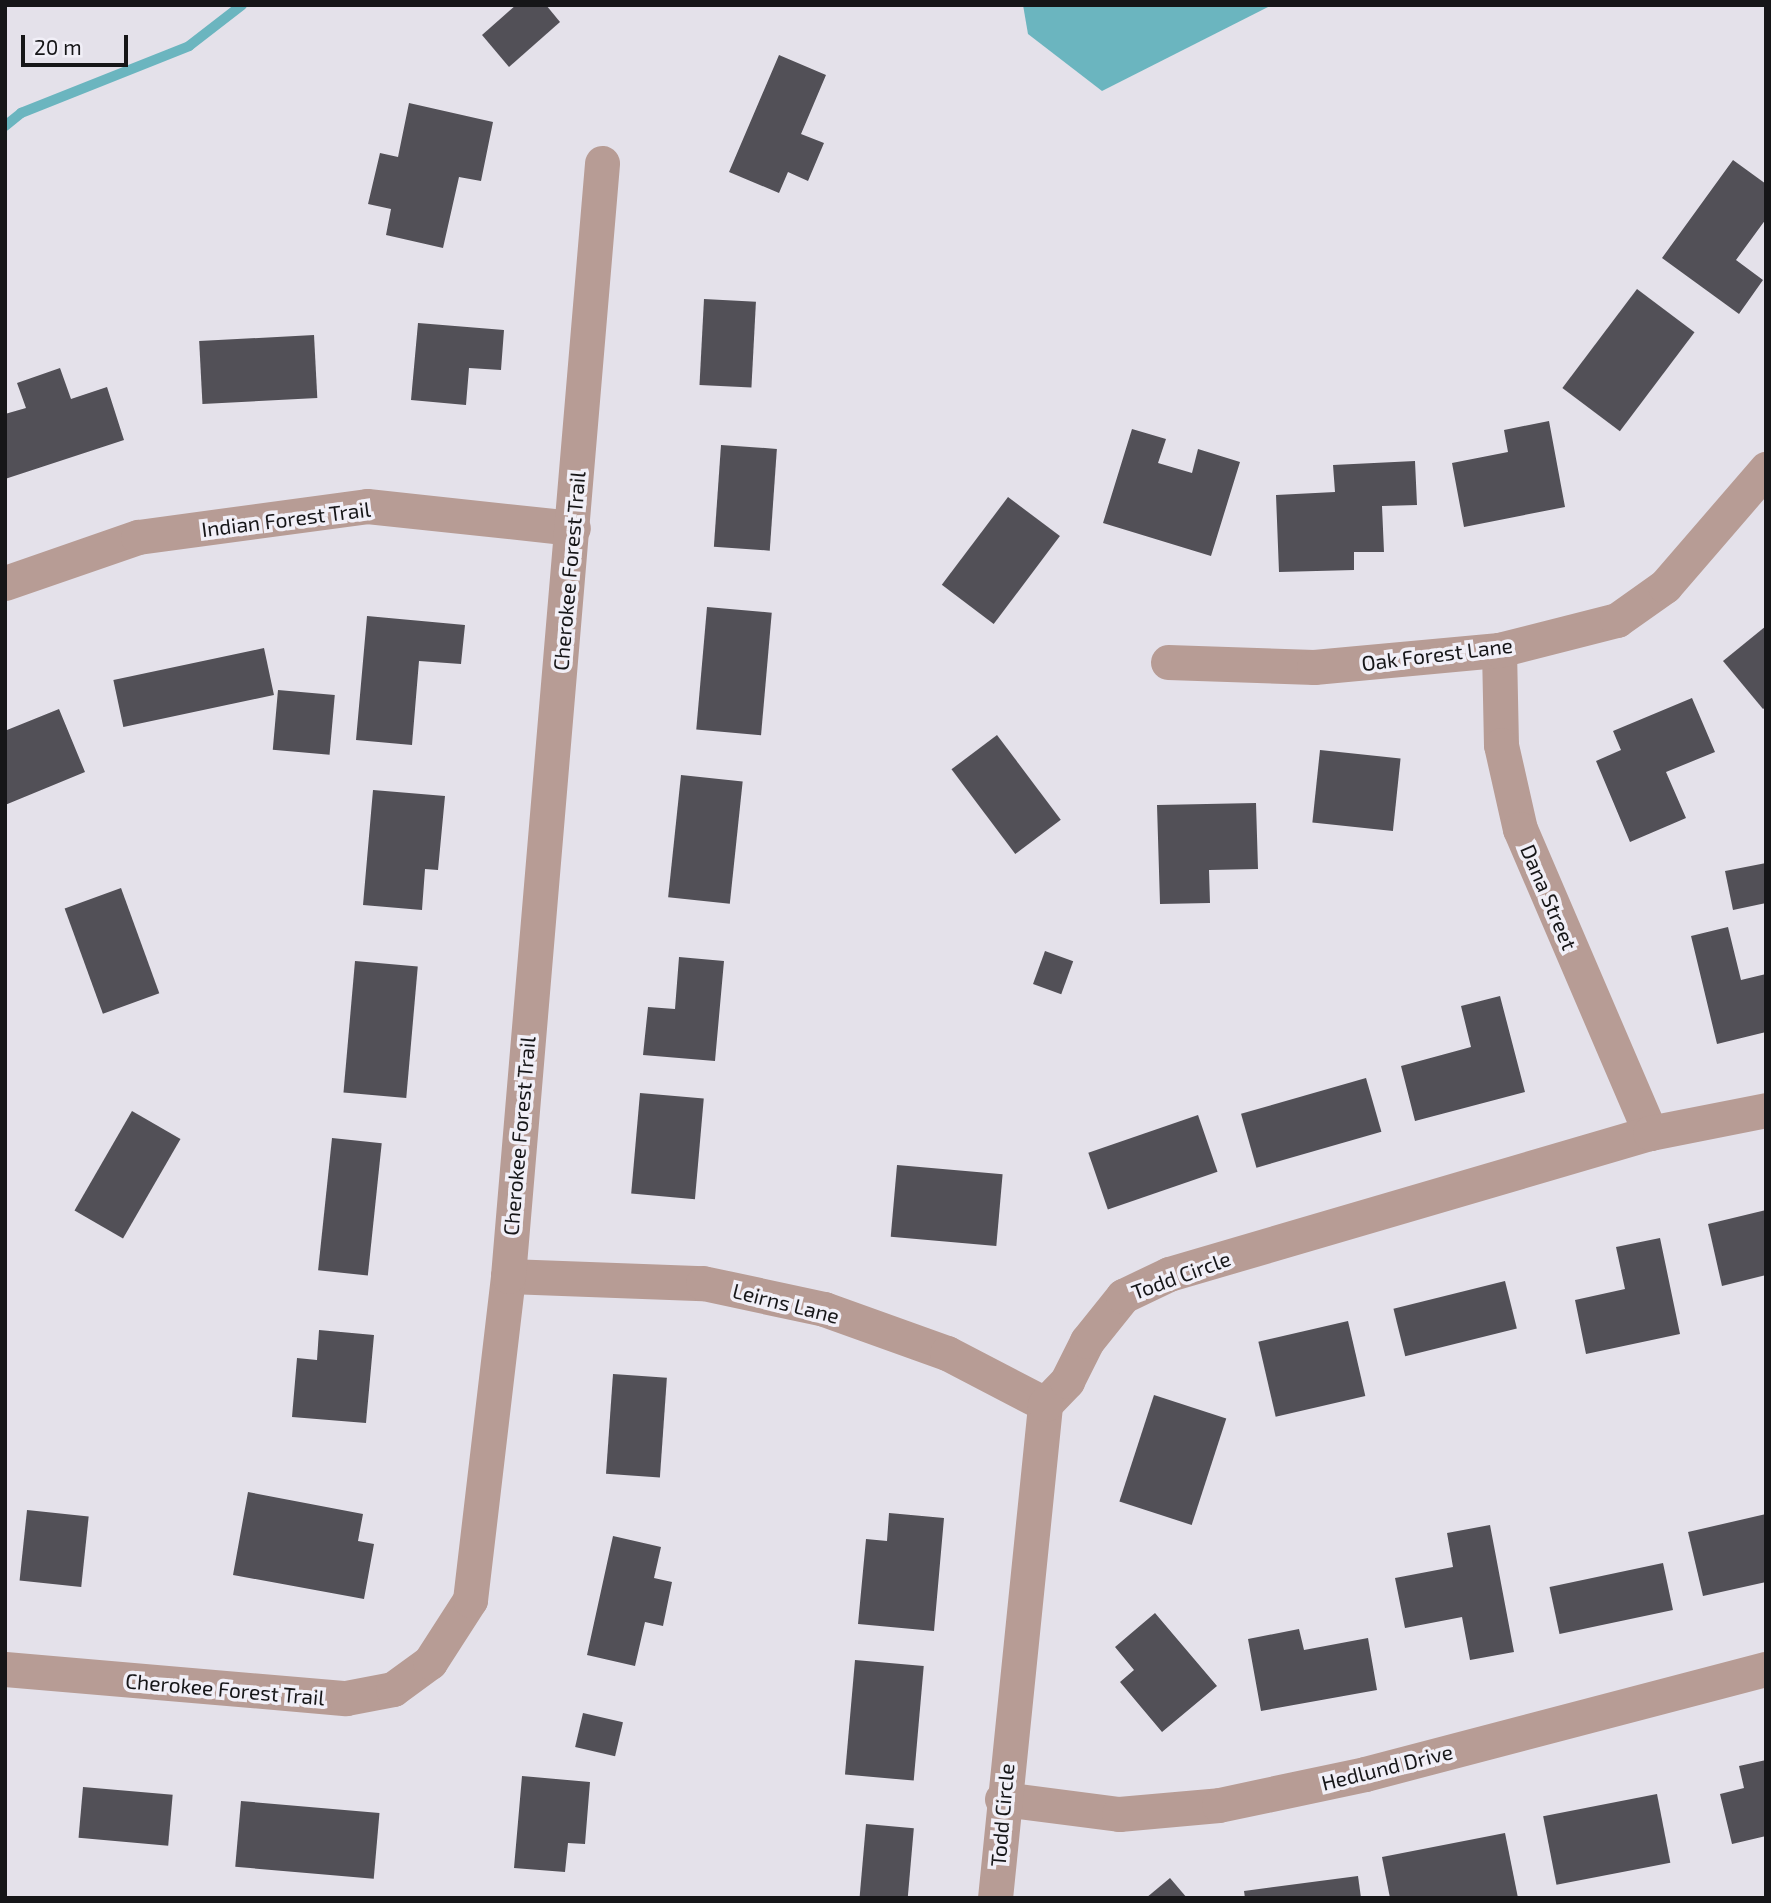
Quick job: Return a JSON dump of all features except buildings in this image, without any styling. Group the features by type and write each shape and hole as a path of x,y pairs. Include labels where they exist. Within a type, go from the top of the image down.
{"street":[{"name":"Cherokee Forest Trail","path":"5,1669 346,1698 393,1689 430,1662 470,1600 508,1276 573,528 601,163"},
{"name":"Oak Forest Lane","path":"1168,662 1314,667 1499,650 1617,620 1665,586 1766,469"},
{"name":"Indian Forest Trail","path":"5,583 138,537 367,506 573,528"},
{"name":"Dana Street","path":"1499,650 1502,745 1520,829 1650,1133"},
{"name":"Todd Circle","path":"995,1898 1002,1799 1045,1404 1067,1381 1087,1341 1122,1296 1169,1274 1650,1133 1766,1110"},
{"name":"Leirns Lane","path":"508,1276 703,1283 824,1310 947,1353 1045,1404"},
{"name":"Hedlund Drive","path":"1002,1799 1119,1814 1219,1805 1365,1774 1766,1670"}],"water":[{"path":"1023,5 1272,5 1102,91 1028,34"}],"waterway":[{"path":"5,126 21,113 189,46 242,5"}]}
